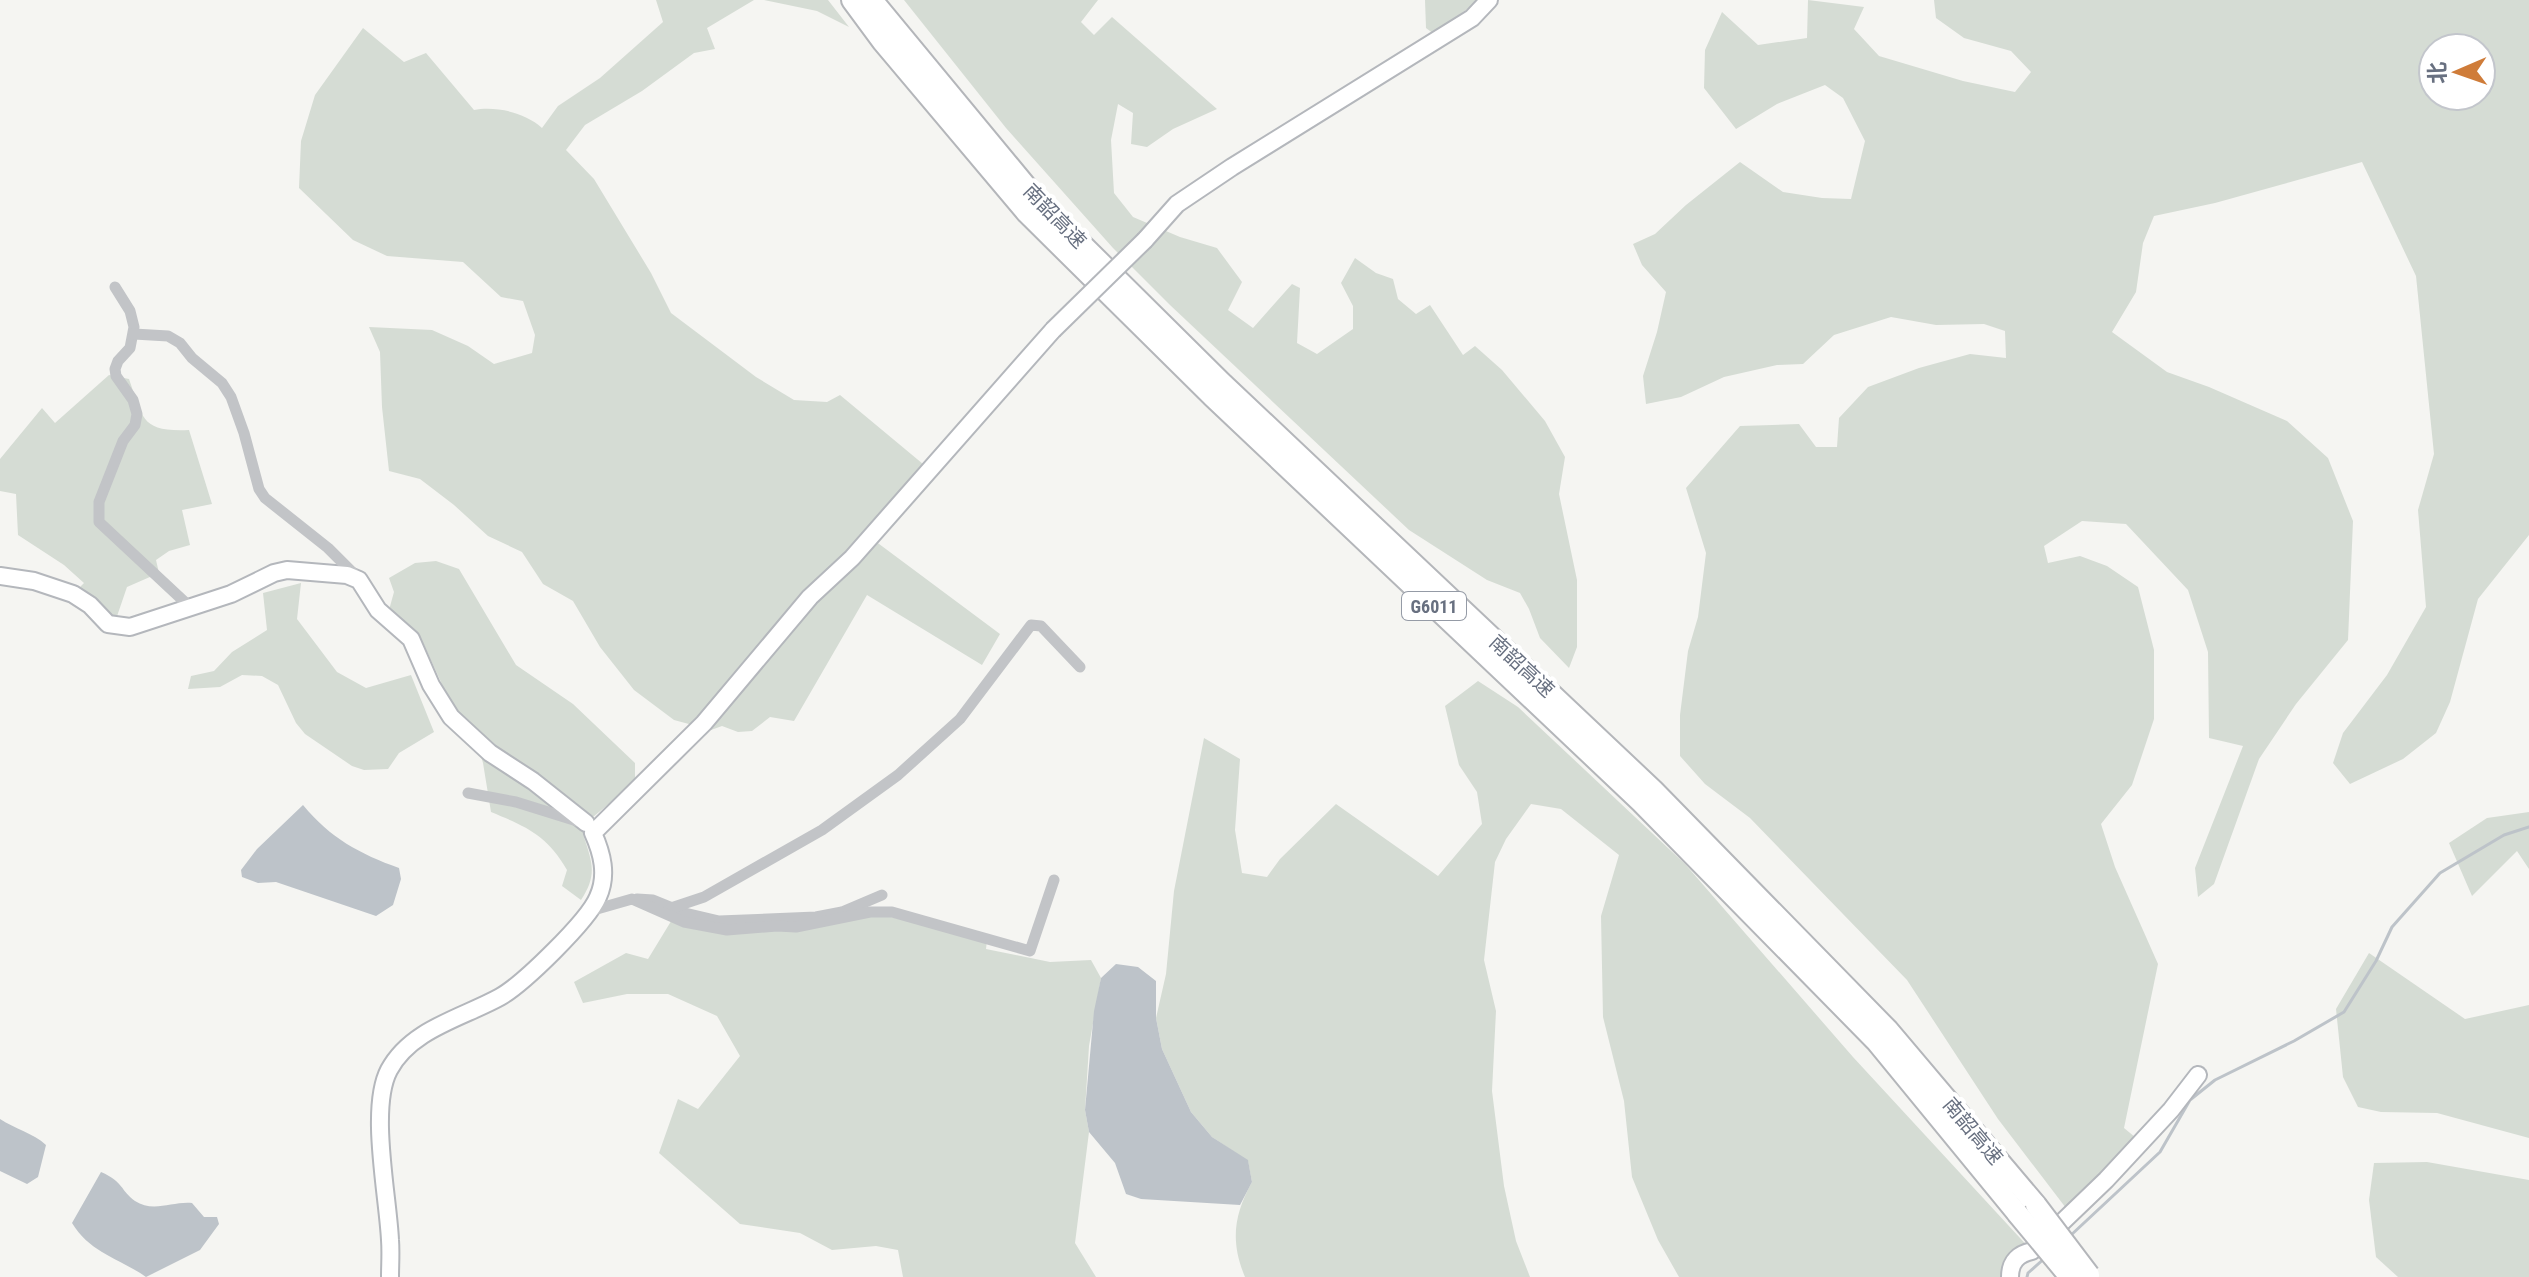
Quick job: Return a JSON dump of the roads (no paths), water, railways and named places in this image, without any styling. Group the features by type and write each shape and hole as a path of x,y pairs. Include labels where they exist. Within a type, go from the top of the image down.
{"highway":[{"name":"南韶高速","path":"852,0 883,42 1027,213 1212,396 1641,802 1876,1041 2083,1276"},
{"name":"南韶高速","path":"872,0 1039,202 1223,384 1653,790 1888,1030 2026,1209"}],"street":[{"path":"589,828 704,723 810,597 852,558 1053,330 1145,240 1177,204 1439,40 1472,18 1489,0"},
{"path":"115,287 130,311 134,334 130,348 118,361 116,376 133,400 137,414 135,425 123,441 99,502 99,522 189,606"},
{"path":"134,334 168,336 180,343 192,358 222,383 231,397 259,489 265,498 328,548 359,580 378,610 411,639 431,685 451,717 490,753 533,781 589,828 601,851 604,877 598,898 532,973 500,996 445,1021 401,1054 389,1070 382,1092 381,1125 390,1277"},
{"path":"0,576 34,581 73,594 90,605 108,624 130,627 231,594 287,570 347,575 359,580"},
{"path":"671,908 704,897 822,830 898,775 960,719 1031,625 1041,626 1080,667"},
{"path":"468,793 516,802 589,828"},
{"path":"632,899 684,922 727,930 796,927 870,912 892,912 1030,951 1054,880"},
{"path":"589,911 632,899 653,900 719,921 816,917 842,912 882,895"},
{"path":"2010,1277 2010,1270 2021,1254 2032,1251 2066,1220 2069,1212 2099,1187 2171,1110 2198,1075"}],"waterway":[{"path":"2070,1236 2160,1152 2190,1100 2215,1080 2344,1012 2376,961 2392,927 2440,873 2504,835 2529,827"},
{"path":"2027,1277 2046,1257"}]}
